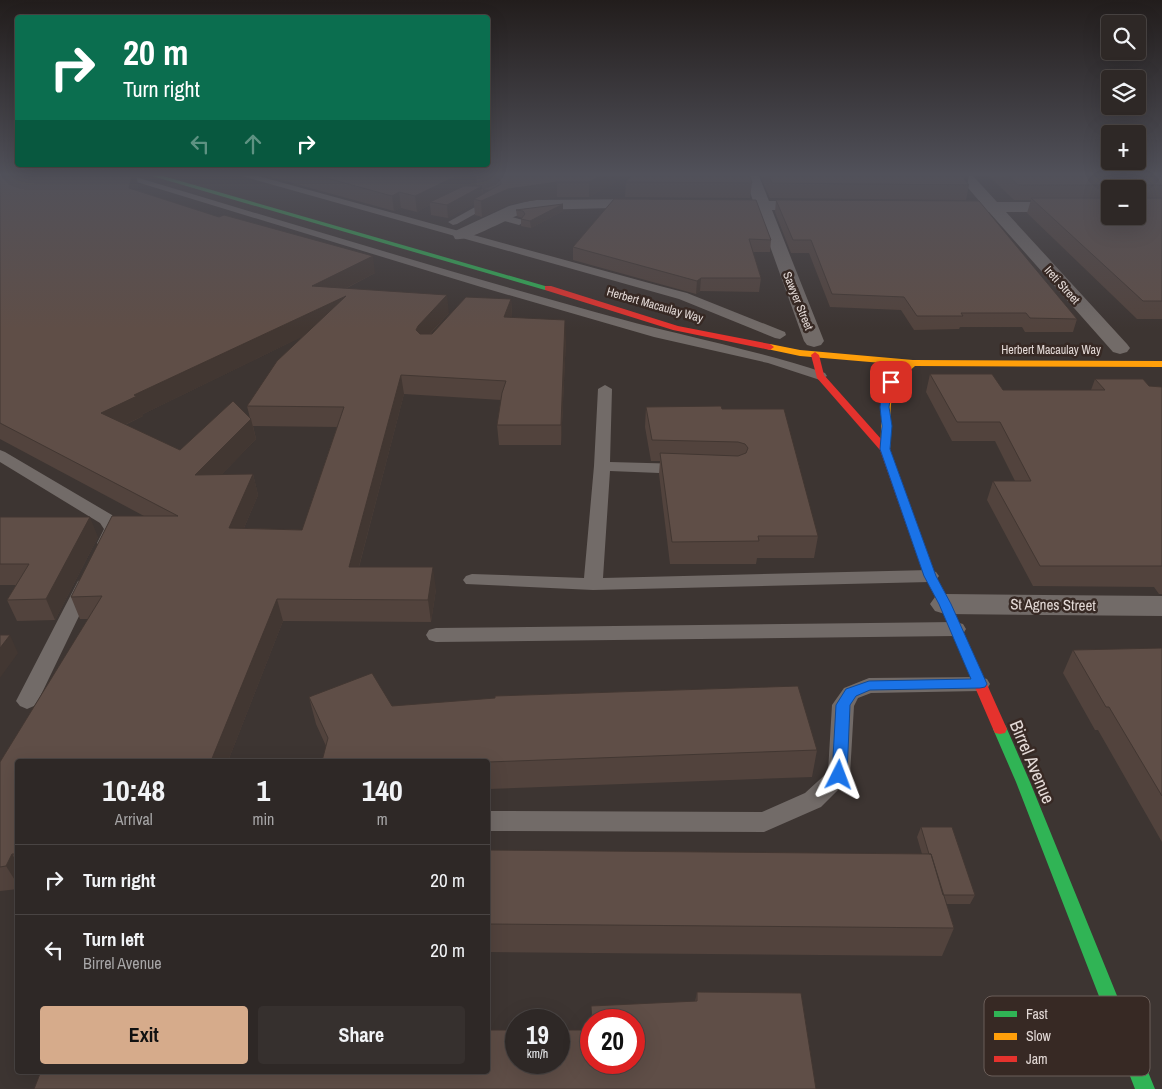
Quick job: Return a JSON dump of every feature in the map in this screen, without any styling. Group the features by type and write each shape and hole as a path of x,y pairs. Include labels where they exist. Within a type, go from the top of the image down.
{"main road":[{"name":"Herbert Macaulay Way","path":"333,227 582,298 676,328 800,353 803,341"},
{"name":"Herbert Macaulay Way","path":"719,323 913,363 1162,364"},
{"path":"803,341 820,376 885,449"},
{"name":"Herbert Macaulay Way","path":"1100,348 1124,348"},
{"path":"885,449 887,426 886,392 898,374 913,363"},
{"name":"Birrel Avenue","path":"885,449 930,576 950,616 1027,792 1108,996"},
{"name":"Birrel Avenue","path":"1140,1076 1145,1089"}],"street":[{"path":"453,229 460,227"},
{"name":"Sawyer Street","path":"769,227 803,341"},
{"name":"Ireti Street","path":"1011,227 1124,348"},
{"name":"St Agnes Street","path":"950,616 1162,606"}],"lane":[{"path":"283,227 482,289 659,334 772,360 820,376"},
{"path":"442,227 684,296 803,341"},
{"path":"772,360 800,353"},
{"path":"593,584 602,466 604,389"},
{"path":"0,455 106,519 113,529 100,554"},
{"path":"602,466 698,469"},
{"path":"27,701 92,572"},
{"path":"472,580 593,584 930,576"},
{"path":"436,635 950,616"},
{"path":"490,821 764,822 813,800 839,775 843,705 851,692 869,686 980,684"}],"building":[{"path":"0,227 267,227 373,256 312,286 447,295 418,326 416,330 420,334 432,334 466,297 511,299 504,317 565,320 561,425 497,425 502,393 506,381 401,375 349,567 433,567 428,600 277,599 212,759 15,759 15,854 12,854 6,866 0,867 0,762 102,596 71,597 112,516 178,516 0,423","holes":["346,296 277,361 247,406 344,407 302,530 229,528 253,474 195,475 251,419 233,401 180,450 101,413 137,396 134,395"]},
{"path":"590,227 766,227 771,240 749,239 761,278 701,278 697,281 573,247"},
{"path":"787,227 1000,227 1077,319 1030,318 1026,313 961,313 963,316 917,316 904,297 832,294 811,240 793,240"},
{"path":"1062,227 1162,227 1162,301 1143,301"},
{"path":"930,374 992,374 1003,390 1105,390 1095,379 1143,379 1149,386 1162,387 1162,566 1040,566 993,481 1031,481 1000,422 957,422"},
{"path":"721,406 722,409 784,409 818,536 758,536 759,541 672,542 660,453 738,456 746,453 748,448 745,444 738,442 652,440 646,407"},
{"path":"0,517 90,517 46,599 7,600 29,564 0,564"},
{"path":"0,635 10,635 0,648"},
{"path":"1162,648 1162,796 1073,650"},
{"path":"372,673 392,706 495,698 495,696 798,686 817,750 490,762 490,759 323,759 328,738 309,697"},
{"path":"921,827 952,827 975,895 943,895"},
{"path":"490,850 931,854 954,928 490,924"},
{"path":"697,992 801,993 816,1089 34,1089 40,1074 490,1074 490,1030 505,1030 505,1074 570,1074 570,1030 580,1030 580,1074 645,1074 645,1009 591,1009 591,1006 697,1001"}],"traffic: fast":[{"path":"333,227 548,288"},
{"path":"1000,729 1108,996"},
{"path":"1140,1076 1145,1089"}],"traffic: slow":[{"path":"770,347 800,353 913,363 1162,364"},
{"path":"885,449 888,392 901,373 913,363"}],"traffic: jam":[{"path":"548,288 676,328 770,347"},
{"path":"815,355 820,376 885,449 930,576 945,604 1000,729"}],"route":[{"path":"839,775 843,705 851,692 869,686 980,684 945,604 930,576 885,449 887,426 886,392 891,382"}]}
